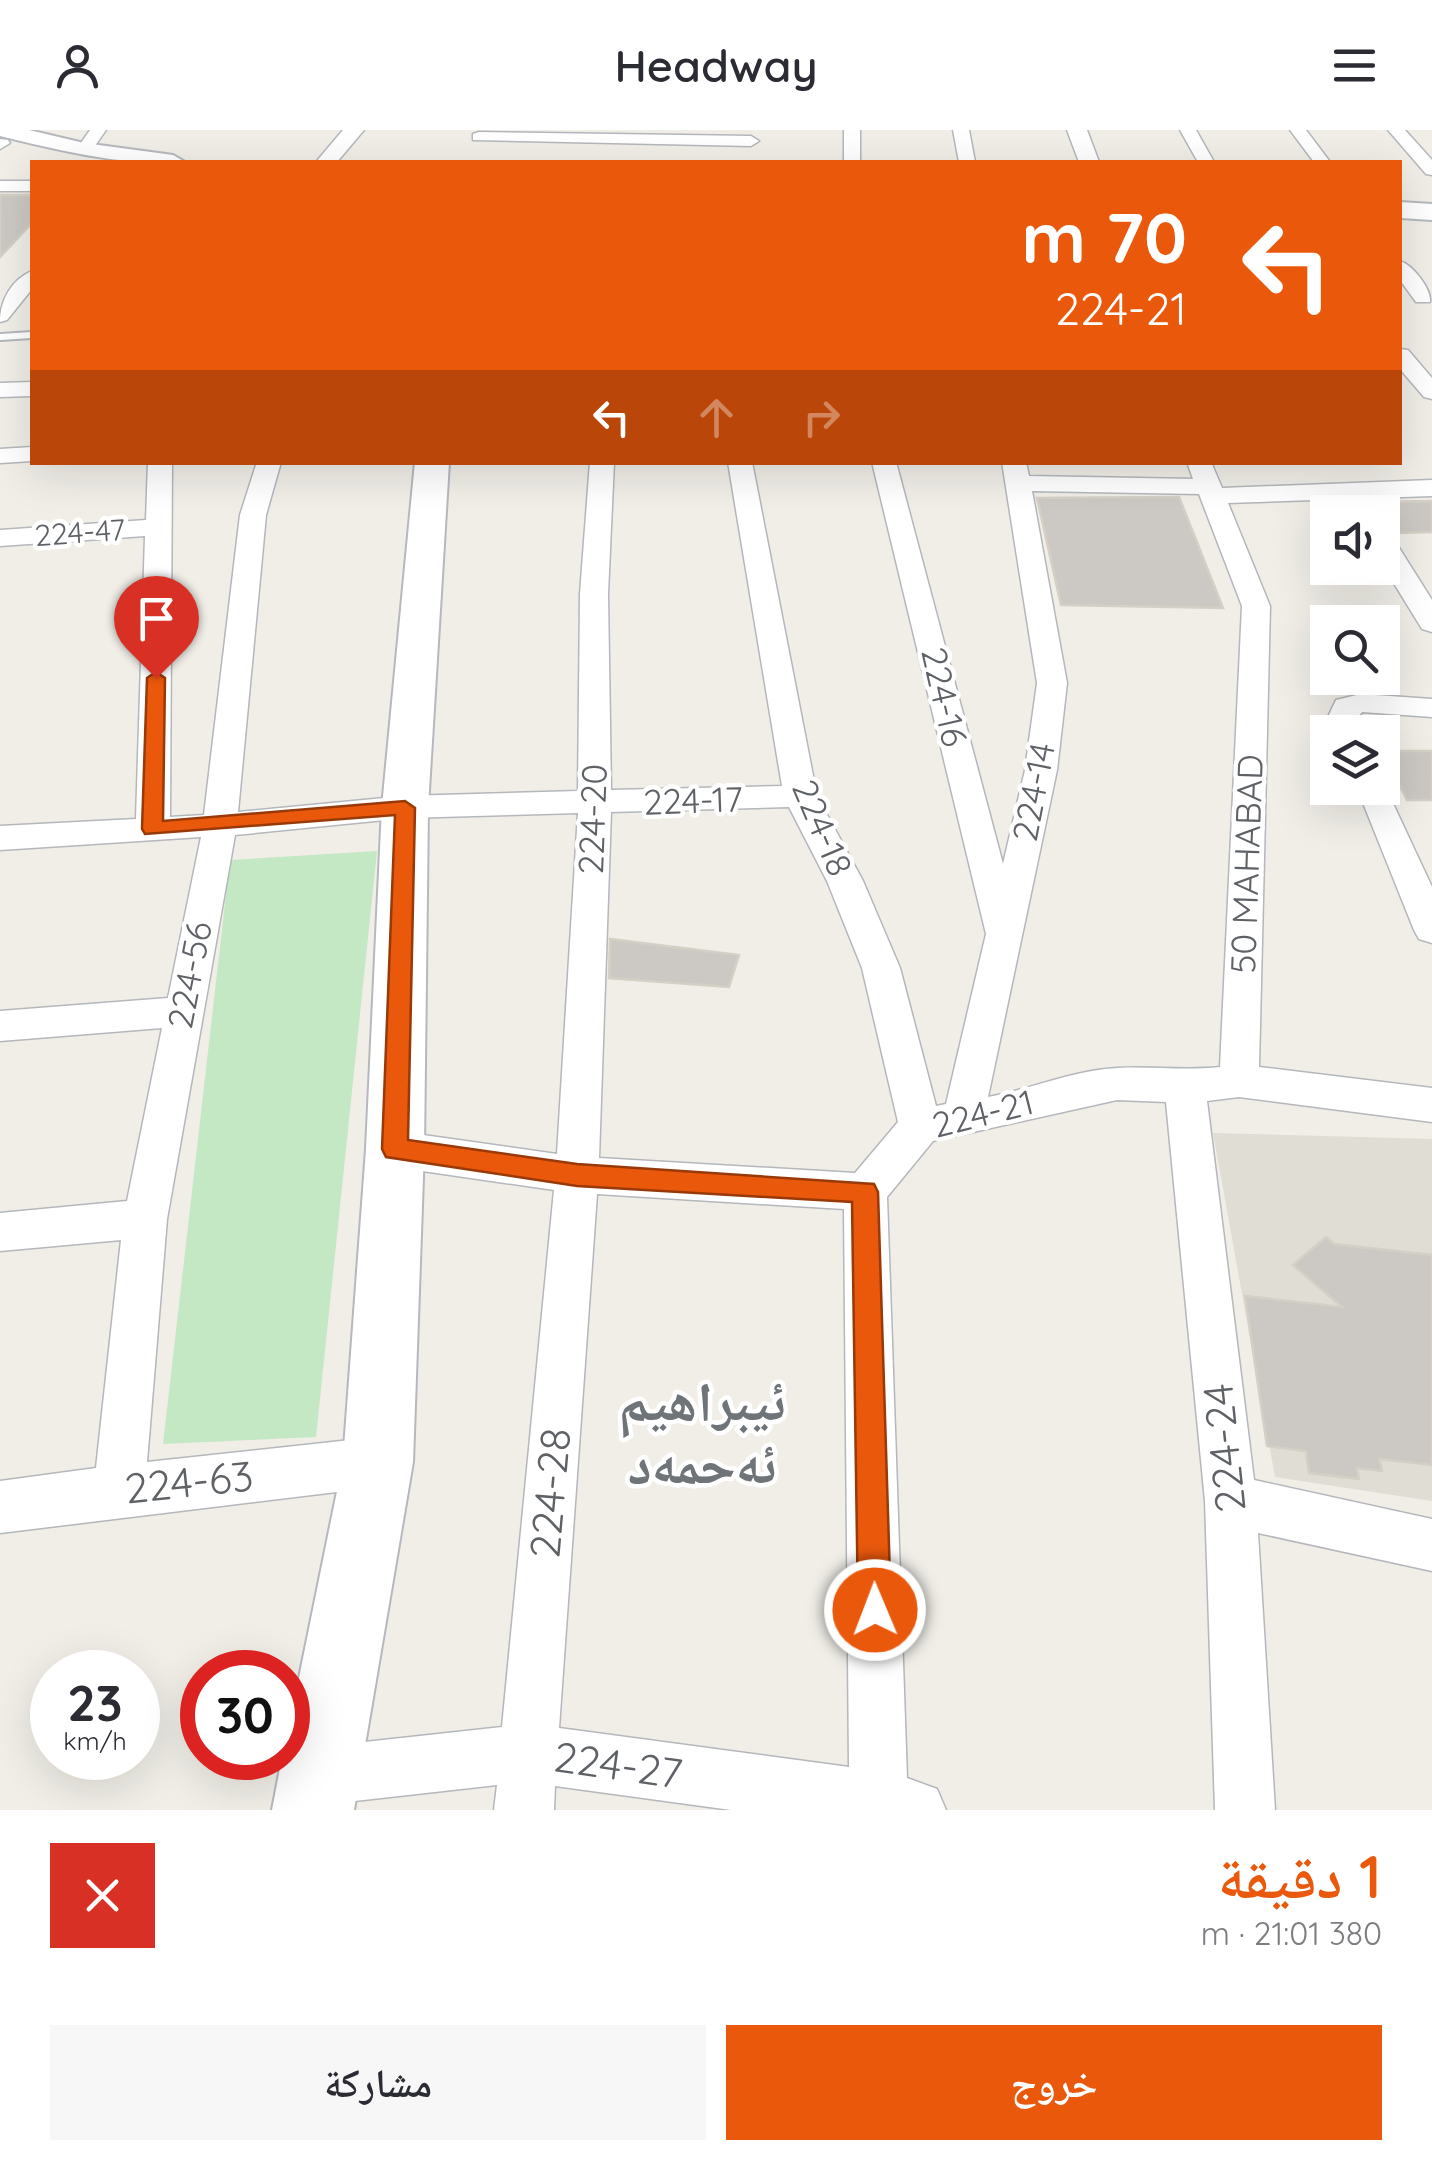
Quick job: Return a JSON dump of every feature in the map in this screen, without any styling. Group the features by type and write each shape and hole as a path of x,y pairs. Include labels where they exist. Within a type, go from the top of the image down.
{"main road":[{"path":"1,140 161,160"},
{"path":"1402,202 1432,204"},
{"path":"1402,210 1432,212"},
{"path":"316,1793 378,1462 395,1149 405,808 432,465"}],"street":[{"path":"852,130 852,160"},
{"path":"962,130 967,160"},
{"path":"1077,130 1088,160"},
{"path":"1188,130 1205,160"},
{"path":"1298,130 1320,160"},
{"path":"1396,130 1432,170"},
{"path":"328,160 351,134"},
{"path":"351,134 352,160"},
{"path":"479,139 641,134 752,136"},
{"path":"0,186 30,186"},
{"path":"1402,269 1427,297 1402,305"},
{"path":"2,312 30,279"},
{"path":"1402,357 1432,392"},
{"path":"0,390 30,389"},
{"path":"0,456 30,454"},
{"path":"153,829 160,465"},
{"name":"224-56","path":"119,1490 145,1219 220,824 253,515 268,465"},
{"name":"224-20","path":"577,1175 595,804 594,594 602,465"},
{"name":"224-18","path":"741,465 800,796 844,880 881,968 920,1126"},
{"name":"224-16","path":"885,465 1002,932"},
{"path":"1335,465 1354,495"},
{"path":"1017,472 1351,490 1432,488"},
{"name":"224-14","path":"963,1118 1002,932 1042,770 1052,683 1017,472"},
{"name":"50 MAHABAD","path":"1207,482 1256,606 1239,1081"},
{"name":"224-47","path":"3,543 159,527"},
{"path":"1400,570 1432,622"},
{"path":"1345,715 1347,707 1361,703 1432,708"},
{"name":"224-17","path":"0,838 405,808 800,796"},
{"path":"1380,805 1432,930"},
{"path":"0,1026 182,1012"},
{"path":"1239,1081 1432,1105"},
{"name":"224-21","path":"864,1192 920,1126 1118,1084 1185,1087 1239,1081"},
{"name":"224-24","path":"1185,1087 1230,1501 1245,1810"},
{"path":"395,1149 577,1175 864,1192 891,1807"},
{"name":"224-28","path":"524,1810 577,1175"},
{"path":"0,1232 145,1219"},
{"name":"224-63","path":"0,1507 378,1462"},
{"path":"1230,1501 1432,1546"},
{"name":"224-27","path":"316,1793 528,1753 891,1807"}],"lane":[{"path":"0,337 30,336"}],"shaded area":[{"path":"1213,1133 1432,1139 1432,1501 1275,1477"}],"green space":[{"path":"377,851 316,1437 163,1444 230,860"}],"building":[{"path":"0,195 30,195 30,225 0,257"},
{"path":"1179,497 1223,608 1061,605 1037,498"},
{"path":"1432,501 1432,532 1400,533 1400,502"},
{"path":"1400,751 1432,751 1432,800 1407,800 1400,786"},
{"path":"610,939 739,955 729,987 609,978"},
{"path":"1326,1237 1334,1244 1432,1255 1432,1465 1379,1459 1382,1471 1357,1468 1359,1479 1309,1473 1306,1451 1267,1446 1245,1296 1342,1307 1293,1265"}],"district":[{"name":"ئیبراهیم ئەحمەد","path":"702,1434"}],"route":[{"path":"156,678 153,829 405,808 395,1149 577,1175 864,1192 875,1610"}]}
